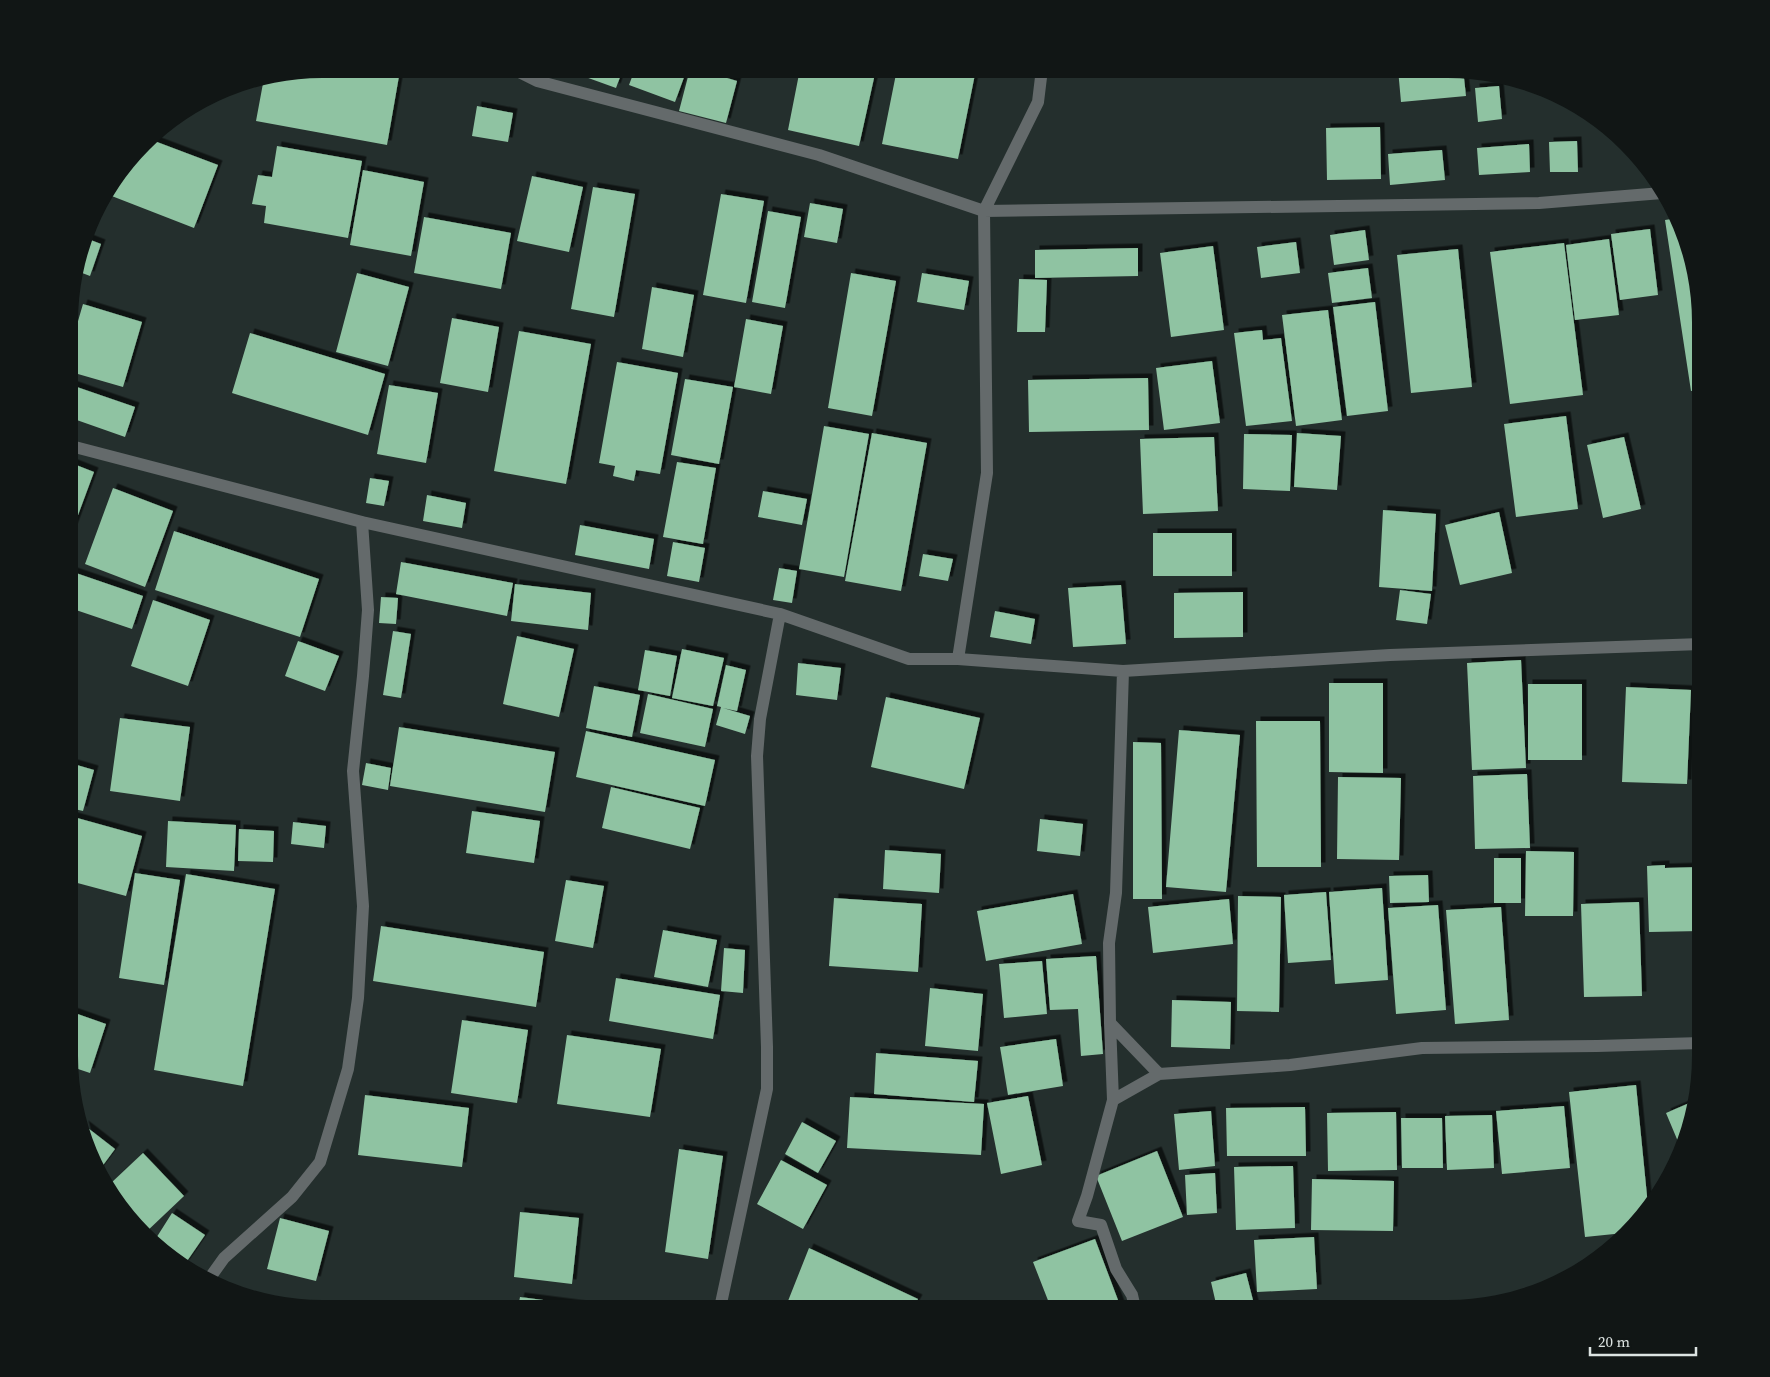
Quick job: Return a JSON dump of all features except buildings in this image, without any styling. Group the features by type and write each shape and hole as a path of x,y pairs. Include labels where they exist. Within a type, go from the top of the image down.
{"street":[{"path":"531,78 819,154 984,211 1540,203 1656,194"},
{"path":"958,659 987,473 984,211 1038,102 1041,78"},
{"path":"78,448 362,522 780,614 908,659 958,659 1123,671 1390,655 1692,644"},
{"path":"213,1273 224,1258 292,1198 320,1162 348,1068 358,998 364,906 352,771 363,676 368,610 362,522"},
{"path":"722,1300 767,1089 757,756 760,719 780,614"},
{"path":"1123,671 1116,893 1109,943 1113,1100 1087,1196 1078,1220 1101,1225 1116,1269 1133,1300"},
{"path":"1110,1024 1159,1074"},
{"path":"1113,1100 1159,1074 1290,1065 1422,1048 1692,1043"}]}
